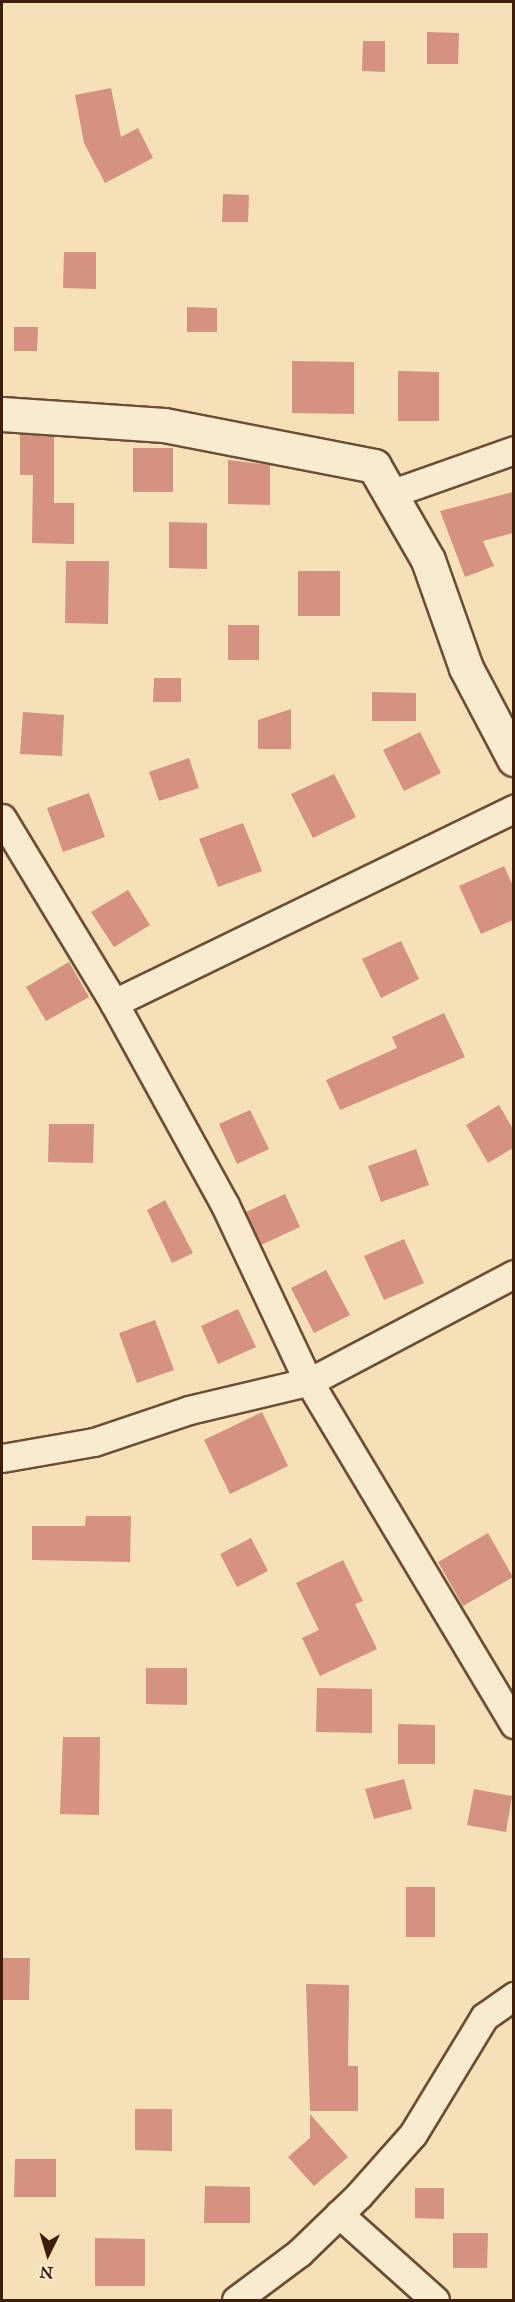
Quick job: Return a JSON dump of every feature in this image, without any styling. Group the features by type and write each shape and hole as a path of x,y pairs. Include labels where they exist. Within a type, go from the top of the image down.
{"main road":[{"path":"2,414 164,425 374,466 428,560 466,668 513,759"}],"street":[{"path":"390,494 513,450"},
{"path":"114,1003 513,809"},
{"path":"2,818 114,1003 225,1205 311,1381 513,1724"},
{"path":"2,1458 94,1442 189,1410 311,1381 513,1274"},
{"path":"236,2301 339,2214 413,2134 484,2017 513,1996"},
{"path":"339,2214 435,2301"}],"building":[{"path":"427,32 459,33 458,64 427,64"},
{"path":"363,41 385,41 385,72 362,71"},
{"path":"111,88 121,137 138,128 153,158 105,183 84,143 75,95"},
{"path":"223,194 249,195 248,222 222,222"},
{"path":"64,252 96,252 96,289 63,288"},
{"path":"187,307 217,308 217,332 187,332"},
{"path":"14,327 38,327 37,351 14,351"},
{"path":"292,361 354,362 354,414 292,413"},
{"path":"398,371 439,372 439,421 398,421"},
{"path":"20,434 54,436 54,503 74,503 74,544 32,543 33,475 20,475"},
{"path":"133,448 173,448 173,492 133,492"},
{"path":"228,460 270,465 270,505 228,504"},
{"path":"513,492 513,533 483,541 494,566 465,577 440,511"},
{"path":"169,522 207,523 207,569 169,568"},
{"path":"66,561 109,561 108,624 65,623"},
{"path":"298,571 340,571 340,616 298,616"},
{"path":"228,625 259,625 259,660 228,660"},
{"path":"154,678 181,678 181,702 153,702"},
{"path":"372,692 416,693 416,721 372,721"},
{"path":"291,709 291,749 258,749 258,720"},
{"path":"23,712 64,715 62,756 20,754"},
{"path":"420,732 441,773 404,791 383,750"},
{"path":"189,758 199,788 159,801 149,772"},
{"path":"334,774 356,817 313,838 291,794"},
{"path":"89,793 105,837 63,852 47,808"},
{"path":"243,823 262,871 218,887 199,839"},
{"path":"504,866 513,886 513,920 481,934 459,886"},
{"path":"128,890 150,925 114,947 91,912"},
{"path":"401,941 419,979 381,998 362,959"},
{"path":"69,962 89,997 46,1021 26,987"},
{"path":"444,1013 465,1057 340,1110 326,1080 397,1048 392,1037"},
{"path":"499,1105 513,1129 513,1148 488,1163 466,1125"},
{"path":"250,1110 269,1149 237,1164 219,1124"},
{"path":"49,1124 94,1124 93,1163 48,1162"},
{"path":"416,1149 429,1185 381,1202 368,1166"},
{"path":"285,1194 300,1227 261,1245 246,1212"},
{"path":"165,1200 193,1253 172,1263 147,1210"},
{"path":"404,1239 424,1283 384,1300 364,1256"},
{"path":"326,1270 350,1315 314,1333 291,1288"},
{"path":"238,1309 256,1347 218,1364 201,1326"},
{"path":"155,1320 174,1370 137,1383 119,1333"},
{"path":"262,1412 288,1466 230,1494 204,1440"},
{"path":"86,1516 131,1516 130,1562 32,1560 32,1526 85,1526"},
{"path":"488,1533 513,1577 463,1606 438,1562"},
{"path":"251,1538 268,1571 237,1587 220,1554"},
{"path":"343,1560 363,1601 355,1604 377,1649 320,1676 302,1638 319,1630 296,1583"},
{"path":"146,1668 187,1668 187,1705 146,1704"},
{"path":"317,1688 372,1689 372,1733 316,1732"},
{"path":"398,1724 435,1725 435,1764 398,1764"},
{"path":"63,1737 100,1737 99,1815 60,1814"},
{"path":"404,1779 412,1809 374,1819 365,1789"},
{"path":"474,1789 512,1796 506,1832 467,1825"},
{"path":"406,1887 435,1887 435,1937 406,1937"},
{"path":"2,1958 30,1958 29,2000 2,2000"},
{"path":"306,1984 349,1985 348,2066 358,2066 358,2111 310,2111"},
{"path":"135,2109 172,2109 172,2151 135,2150"},
{"path":"310,2114 348,2157 314,2186 288,2157 310,2138"},
{"path":"15,2159 56,2159 56,2197 14,2197"},
{"path":"205,2186 250,2187 250,2223 204,2223"},
{"path":"415,2188 444,2188 444,2219 415,2218"},
{"path":"453,2233 488,2233 487,2268 453,2268"},
{"path":"95,2238 145,2239 145,2286 95,2286"}]}
